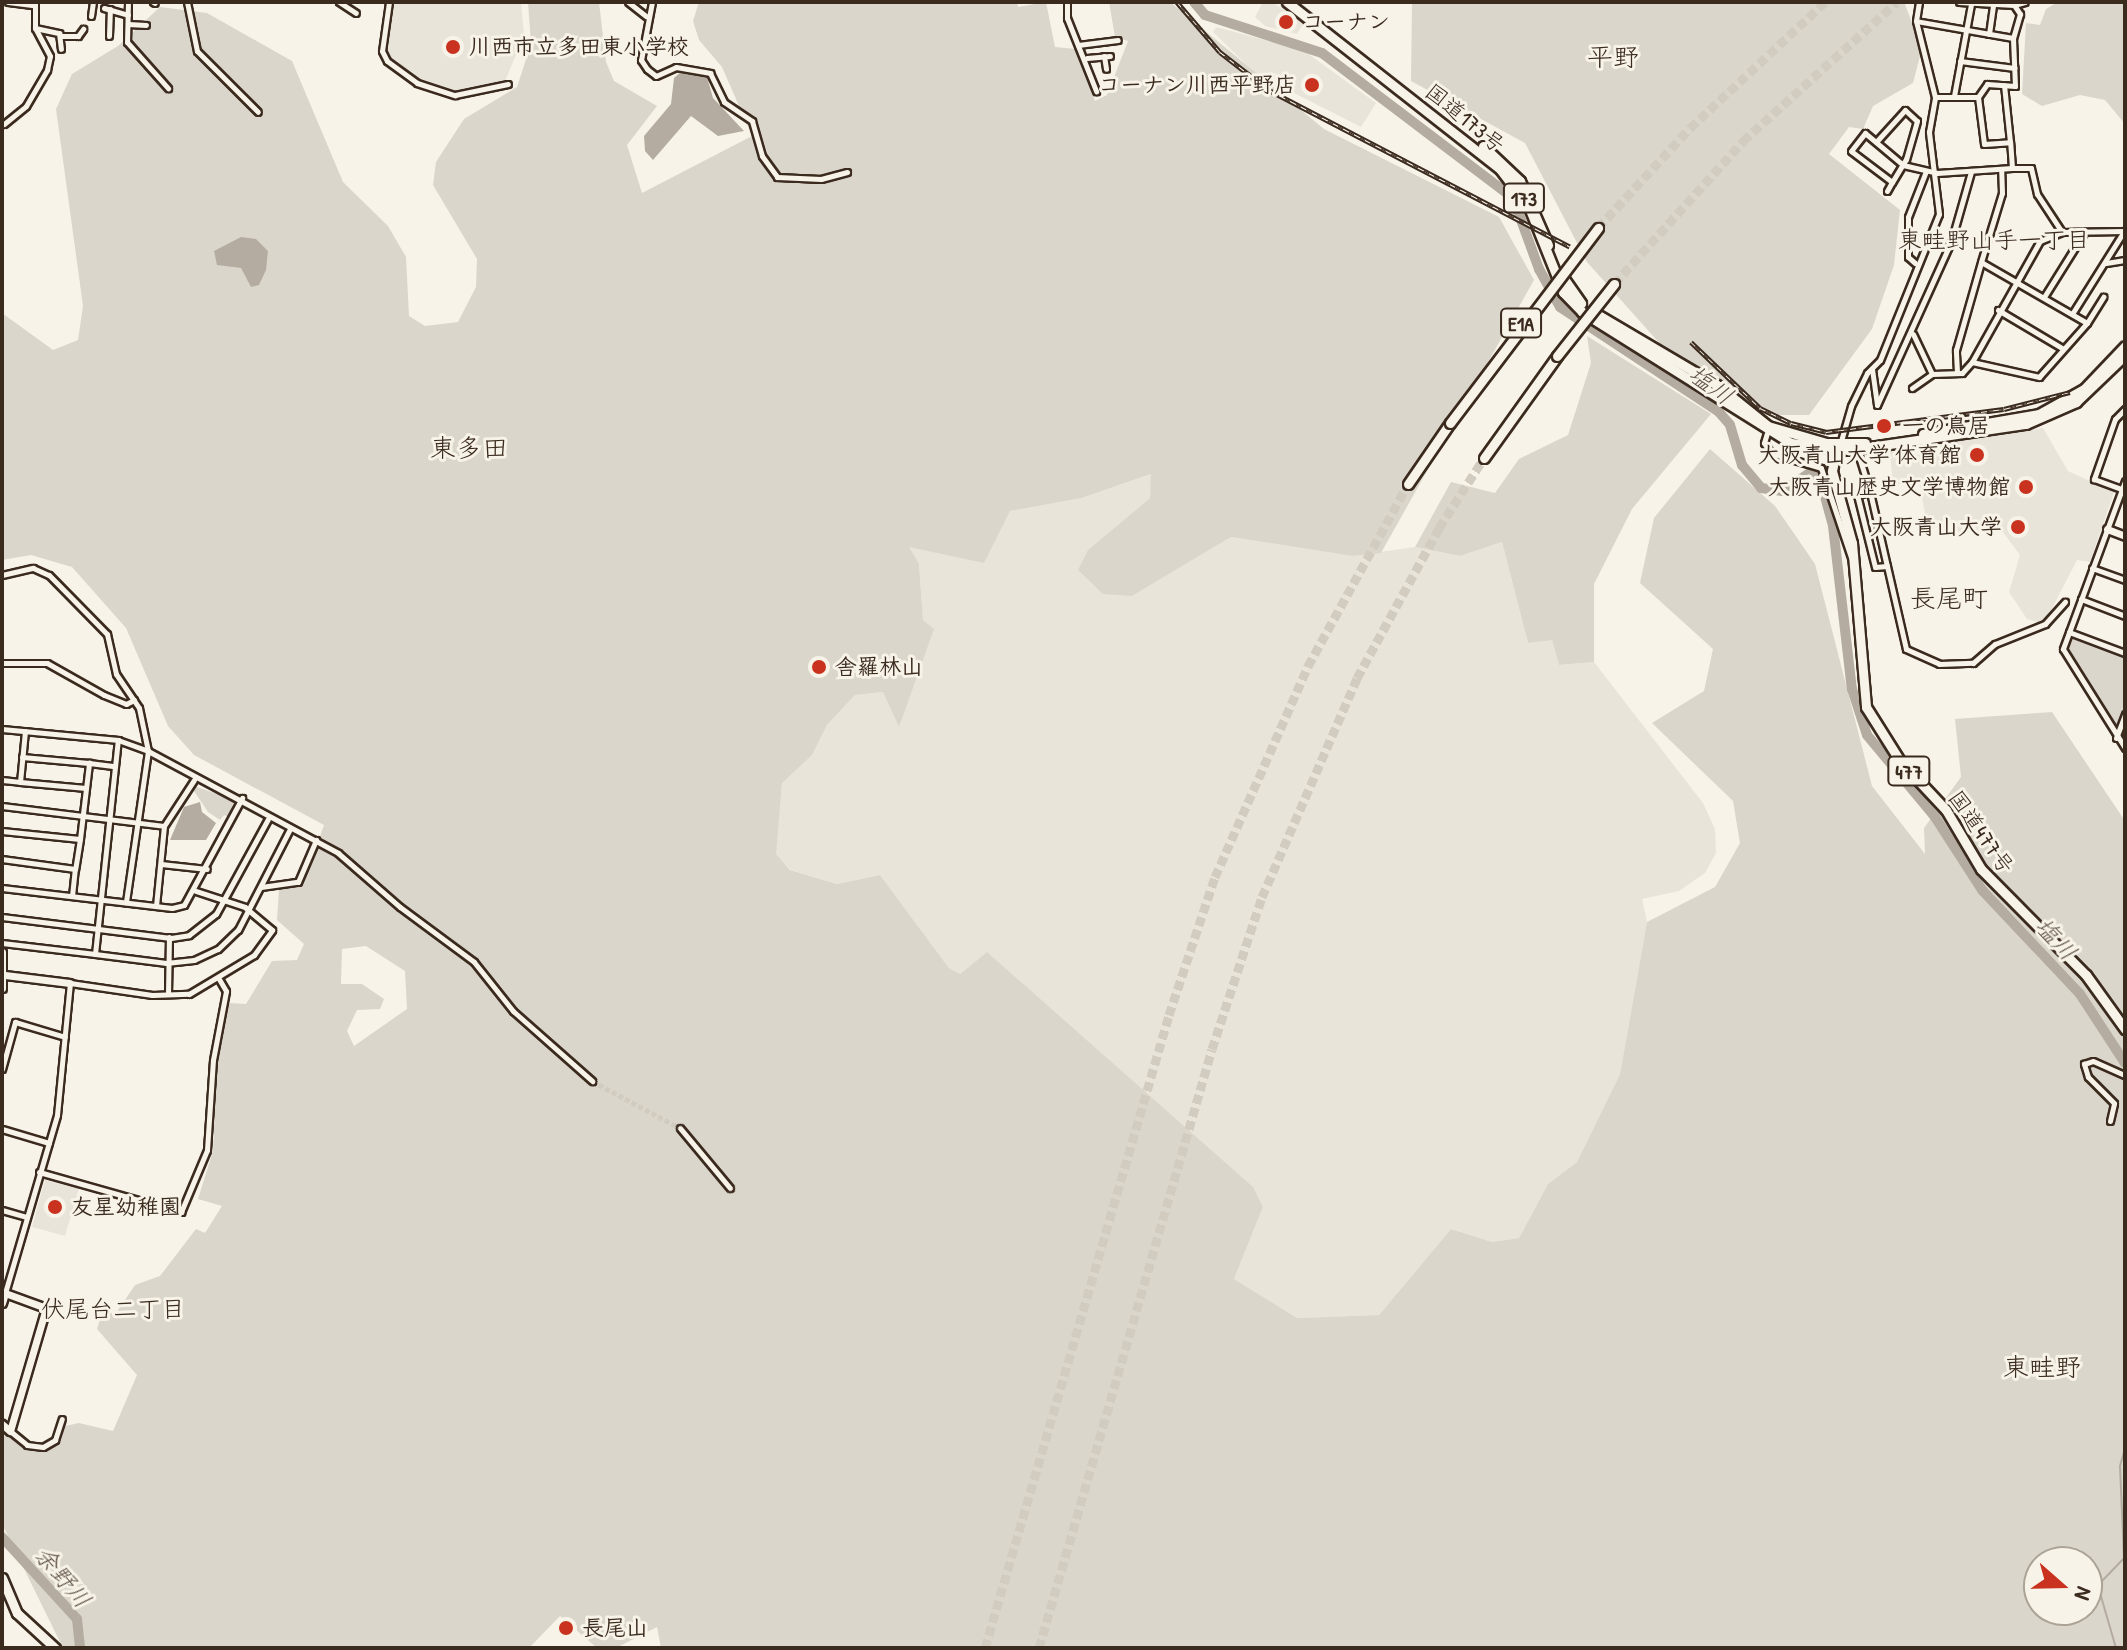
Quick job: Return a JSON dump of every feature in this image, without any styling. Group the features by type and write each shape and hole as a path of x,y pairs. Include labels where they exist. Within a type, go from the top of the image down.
{"highway":[{"name":"国道173号","path":"1287,2 1500,169 1529,207 1563,292 1582,312 1695,380 1767,433 1791,443 1857,450 2049,417 2076,402 2125,355"},
{"name":"国道173号","path":"1297,2 1520,181 1534,204 1553,260 1580,302 1707,378 1768,426 1791,436 1838,447 2039,414 2084,389 2125,346"},
{"name":"E1A","path":"1408,484 1450,423 1598,228"},
{"name":"E1A","path":"1484,458 1557,356 1614,284"},
{"name":"国道477号","path":"1838,447 1832,471 1854,561 1860,683 1881,735 1946,810 1981,869 2086,975 2125,1029"},
{"path":"2,1578 17,1613 55,1648"}],"street":[{"path":"4,124 26,106 47,70 50,56 35,28 34,4 8,2"},
{"path":"91,16 93,2"},
{"path":"128,2 129,45 168,88"},
{"path":"187,2 197,51 258,112"},
{"path":"339,2 356,13"},
{"path":"389,2 382,51 387,61 417,83 455,95 508,84"},
{"path":"628,2 646,16"},
{"path":"652,2 646,16 642,64 656,76 676,67 710,73 724,102 752,121 762,156 777,177 802,180 847,172"},
{"path":"1067,2 1078,45 1087,58 1086,73 1096,91"},
{"path":"1838,447 1851,406 1872,369 1915,263 1939,214 1929,119 1935,97 1916,21 1919,2"},
{"path":"1959,2 1993,5 2025,2"},
{"path":"1954,96 1971,4"},
{"path":"1989,34 1993,5"},
{"path":"2010,142 1984,144 1978,97 1987,84 2015,86 2013,38 2020,14 2014,5"},
{"path":"109,36 107,8 128,15"},
{"path":"1916,21 2013,38"},
{"path":"128,24 146,25"},
{"path":"35,28 52,28 62,36 78,36 83,29"},
{"path":"61,49 62,36"},
{"path":"1078,45 1118,40"},
{"path":"1087,58 1107,56 1106,69"},
{"path":"1960,61 2015,68"},
{"path":"2004,85 2012,168"},
{"path":"1935,97 1978,97"},
{"path":"1876,142 1905,110 1917,121 1903,165 1887,191"},
{"path":"1892,182 1851,151 1865,133 1903,165 1926,171 2031,168 2037,194 2062,232"},
{"path":"1957,372 1956,350 2002,193 2001,169"},
{"path":"1915,263 1908,257 1908,217 1926,171"},
{"path":"1872,369 1877,405 1913,334 1963,211 1971,172"},
{"path":"1912,388 1932,374 1957,372 1972,362 2014,280 2040,241 2062,232 2125,231"},
{"path":"2072,314 2125,231"},
{"path":"2044,297 2084,232"},
{"path":"2105,263 2125,260"},
{"path":"1981,262 2087,323"},
{"path":"1972,362 2039,377 2087,323 2103,297"},
{"path":"1998,310 2063,348"},
{"path":"1913,334 1932,374"},
{"path":"2123,490 2094,479 2115,419 2125,409"},
{"path":"1767,433 1764,443 1771,453 1821,468 1854,561"},
{"path":"1857,450 1870,492 1906,649 1939,664 1973,663 1995,644 2045,624 2065,602"},
{"path":"2125,481 2063,649 2125,748"},
{"path":"1839,499 1870,492"},
{"path":"1857,495 1875,567 1887,566"},
{"path":"2107,529 2125,536"},
{"path":"2,575 33,568 49,575 107,634 116,674 134,700 148,751 126,902"},
{"path":"2092,568 2125,580"},
{"path":"2081,599 2125,616"},
{"path":"2069,632 2125,653"},
{"path":"2,663 47,663 104,695 126,704 134,700"},
{"path":"2116,738 2125,714"},
{"path":"2,729 118,740 148,751 194,780 242,798 268,819 316,840 474,962 513,1011 592,1081"},
{"path":"20,782 25,731"},
{"path":"95,954 118,740"},
{"path":"22,757 115,766"},
{"path":"72,896 89,763"},
{"path":"2,780 86,788"},
{"path":"156,906 164,826 194,780"},
{"path":"2,888 156,906 184,905 196,891 242,798"},
{"path":"2,806 164,826"},
{"path":"2,917 169,937 189,935 216,914 268,819"},
{"path":"2,943 166,963 194,960 218,949 238,930 290,829"},
{"path":"2,831 80,839"},
{"path":"260,887 298,882 316,840"},
{"path":"2,859 75,869"},
{"path":"161,864 207,869"},
{"path":"5,975 189,994 219,979 254,955 272,930 249,910 196,891"},
{"path":"168,994 166,963 169,937"},
{"path":"2,952 5,975 2,988"},
{"path":"39,1172 181,1212 207,1150 213,1060 226,991 219,979"},
{"path":"2,1303 57,1115 70,983"},
{"path":"2,1069 15,1022 65,1037"},
{"path":"2110,1121 2114,1103 2088,1077 2084,1064 2093,1061 2125,1075"},
{"path":"680,1128 730,1188"},
{"path":"2,1129 49,1143"},
{"path":"2,1210 27,1217"},
{"path":"4,1292 46,1308 10,1431"},
{"path":"2,1424 27,1445 43,1447 55,1440 62,1419"}],"shaded area":[{"name":"川西市立多田東小学校","path":"392,2 521,2 524,36 503,86 457,94 413,81 385,52"},
{"path":"528,2 599,2 606,62 614,81 657,106 627,145 642,193 752,136 722,67 699,40 693,21 699,2 1017,2 1018,7 1046,2 1055,47 1076,49 1095,101 1107,95 1128,41 1115,37 1109,2 1170,2 1324,129 1499,217 1534,280 1381,553 1352,556 1231,537 1132,596 1103,594 1078,570 1088,550 1150,498 1151,474 1082,498 1010,511 984,563 909,547 919,564 923,620 934,629 899,727 883,692 855,695 827,725 812,755 782,783 776,854 790,870 837,884 880,875 949,968 960,974 987,952 1253,1187 1263,1207 1234,1279 1297,1318 1379,1315 1451,1229 1492,1242 1519,1238 1548,1184 1577,1162 1620,1074 1647,922 1715,887 1740,843 1733,801 1652,723 1704,691 1713,649 1640,583 1654,518 1710,449 1775,506 1815,564 1872,786 1925,854 1924,828 1961,777 1955,719 2052,712 2125,821 2125,1648 661,1648 657,1627 616,1648 597,1648 560,1616 529,1648 63,1648 2,1524 2,1430 26,1448 43,1452 61,1441 65,1426 79,1423 113,1431 137,1375 97,1329 102,1313 116,1313 135,1285 160,1276 196,1229 205,1233 222,1206 198,1199 213,1151 217,1061 229,1003 246,1004 272,961 297,960 304,944 277,920 279,888 304,882 324,825 194,755 168,726 126,628 72,567 31,555 2,560 2,313 53,350 78,340 83,306 56,109 72,74 118,46 160,7 207,13 292,61 343,182 388,226 406,257 409,316 425,326 458,322 476,287 477,259 433,185 436,162 464,119 517,87 531,44","holes":["366,946 405,971 407,1009 354,1046 347,1031 357,1010 380,1009 384,999 362,984 341,984 342,949"]},
{"path":"1263,2 1272,2 1304,23 1297,34 1265,26 1255,17"},
{"path":"1412,2 1904,2 1922,48 1913,83 1873,106 1863,129 1849,127 1829,154 1900,210 1894,265 1872,329 1809,415 1775,415 1662,346 1587,262 1525,143 1411,81"},
{"path":"2058,2 2125,2 2125,124 2105,100 2080,95 2042,106 2022,94 2026,23 2040,25 2046,9"},
{"path":"1216,27 1303,50 1376,103 1361,127 1255,73 1213,32"},
{"path":"682,71 707,77 713,98 744,131 718,136 691,116 653,160 645,151 644,136 671,104 674,78"},
{"path":"241,237 256,239 268,251 266,270 259,285 251,287 241,268 217,265 214,251"},
{"path":"1587,336 1711,414 1632,509 1594,584 1594,662 1559,665 1552,640 1528,643 1502,542 1460,556 1415,547 1451,482 1495,493 1519,459 1568,435 1591,363"},
{"name":"大阪青山大学","path":"2043,428 2068,471 2114,492 2090,562 2077,560 2044,624 2027,619 2009,592 2020,555 2003,532 1947,532 1927,524 1919,482 1893,485 1890,452"},
{"path":"1152,474 1150,498 1088,550 1132,596 1231,537 1352,556 1415,547 1460,556 1502,542 1528,643 1552,639 1559,665 1594,662 1703,803 1715,829 1716,853 1705,873 1679,891 1642,899 1647,922 1620,1074 1577,1162 1548,1184 1519,1238 1492,1242 1451,1229 1379,1315 1297,1318 1234,1279 1263,1207 987,952 960,974 949,968 880,875 837,884 791,870 775,854 782,782 812,755 827,725 855,695 883,692 900,726 923,621 919,564 907,547 1010,511 1082,498"},
{"path":"2070,634 2125,654 2125,705 2116,728 2065,647"},
{"path":"192,788 234,800 229,817 224,815 220,820 208,812"},
{"path":"200,802 202,812 216,823 206,840 170,840 184,807"},
{"name":"友星幼稚園","path":"45,1180 79,1188 65,1236 32,1227"}],"waterway":[{"name":"塩川","path":"1194,2 1205,15 1322,53 1513,198 1539,269 1560,307 1718,411 1730,425 1742,465 1761,488 1783,491 1811,472 1820,478 1833,526 1852,689 1867,735 1935,817 1982,890 2080,994 2125,1063"},
{"path":"2116,1648 2100,1593 2102,1581 2124,1558 2120,1466 2125,1448"},
{"name":"余野川","path":"2,1537 77,1619 80,1648"}],"tunnel":[{"path":"1598,228 1690,128 1825,2"},
{"path":"1614,284 1743,141 1897,2"},
{"path":"1039,1648 1212,1049 1262,897 1357,678 1439,528 1484,458"},
{"path":"985,1648 1169,1015 1215,877 1308,666 1408,484"},
{"path":"592,1081 680,1128"}],"railway":[{"path":"1177,2 1220,52 1269,90 1570,247"},
{"path":"1691,342 1760,408 1791,423 1826,432 2004,409 2070,392"}],"place":[{"name":"コーナン","path":"1286,22"},
{"name":"川西市立多田東小学校","path":"453,47"},
{"name":"コーナン川西平野店","path":"1312,85"},
{"name":"一の鳥居","path":"1884,426"},
{"name":"大阪青山大学 体育館","path":"1977,455"},
{"name":"大阪青山歴史文学博物館","path":"2026,487"},
{"name":"大阪青山大学","path":"2018,527"},
{"name":"舎羅林山","path":"819,667"},
{"name":"友星幼稚園","path":"55,1207"},
{"name":"長尾山","path":"566,1628"}],"district":[{"name":"平野","path":"1613,57"},
{"name":"東畦野山手一丁目","path":"1994,240"},
{"name":"東多田","path":"469,448"},
{"name":"長尾町","path":"1949,598"},
{"name":"伏尾台二丁目","path":"113,1309"},
{"name":"東畦野","path":"2042,1367"}]}
